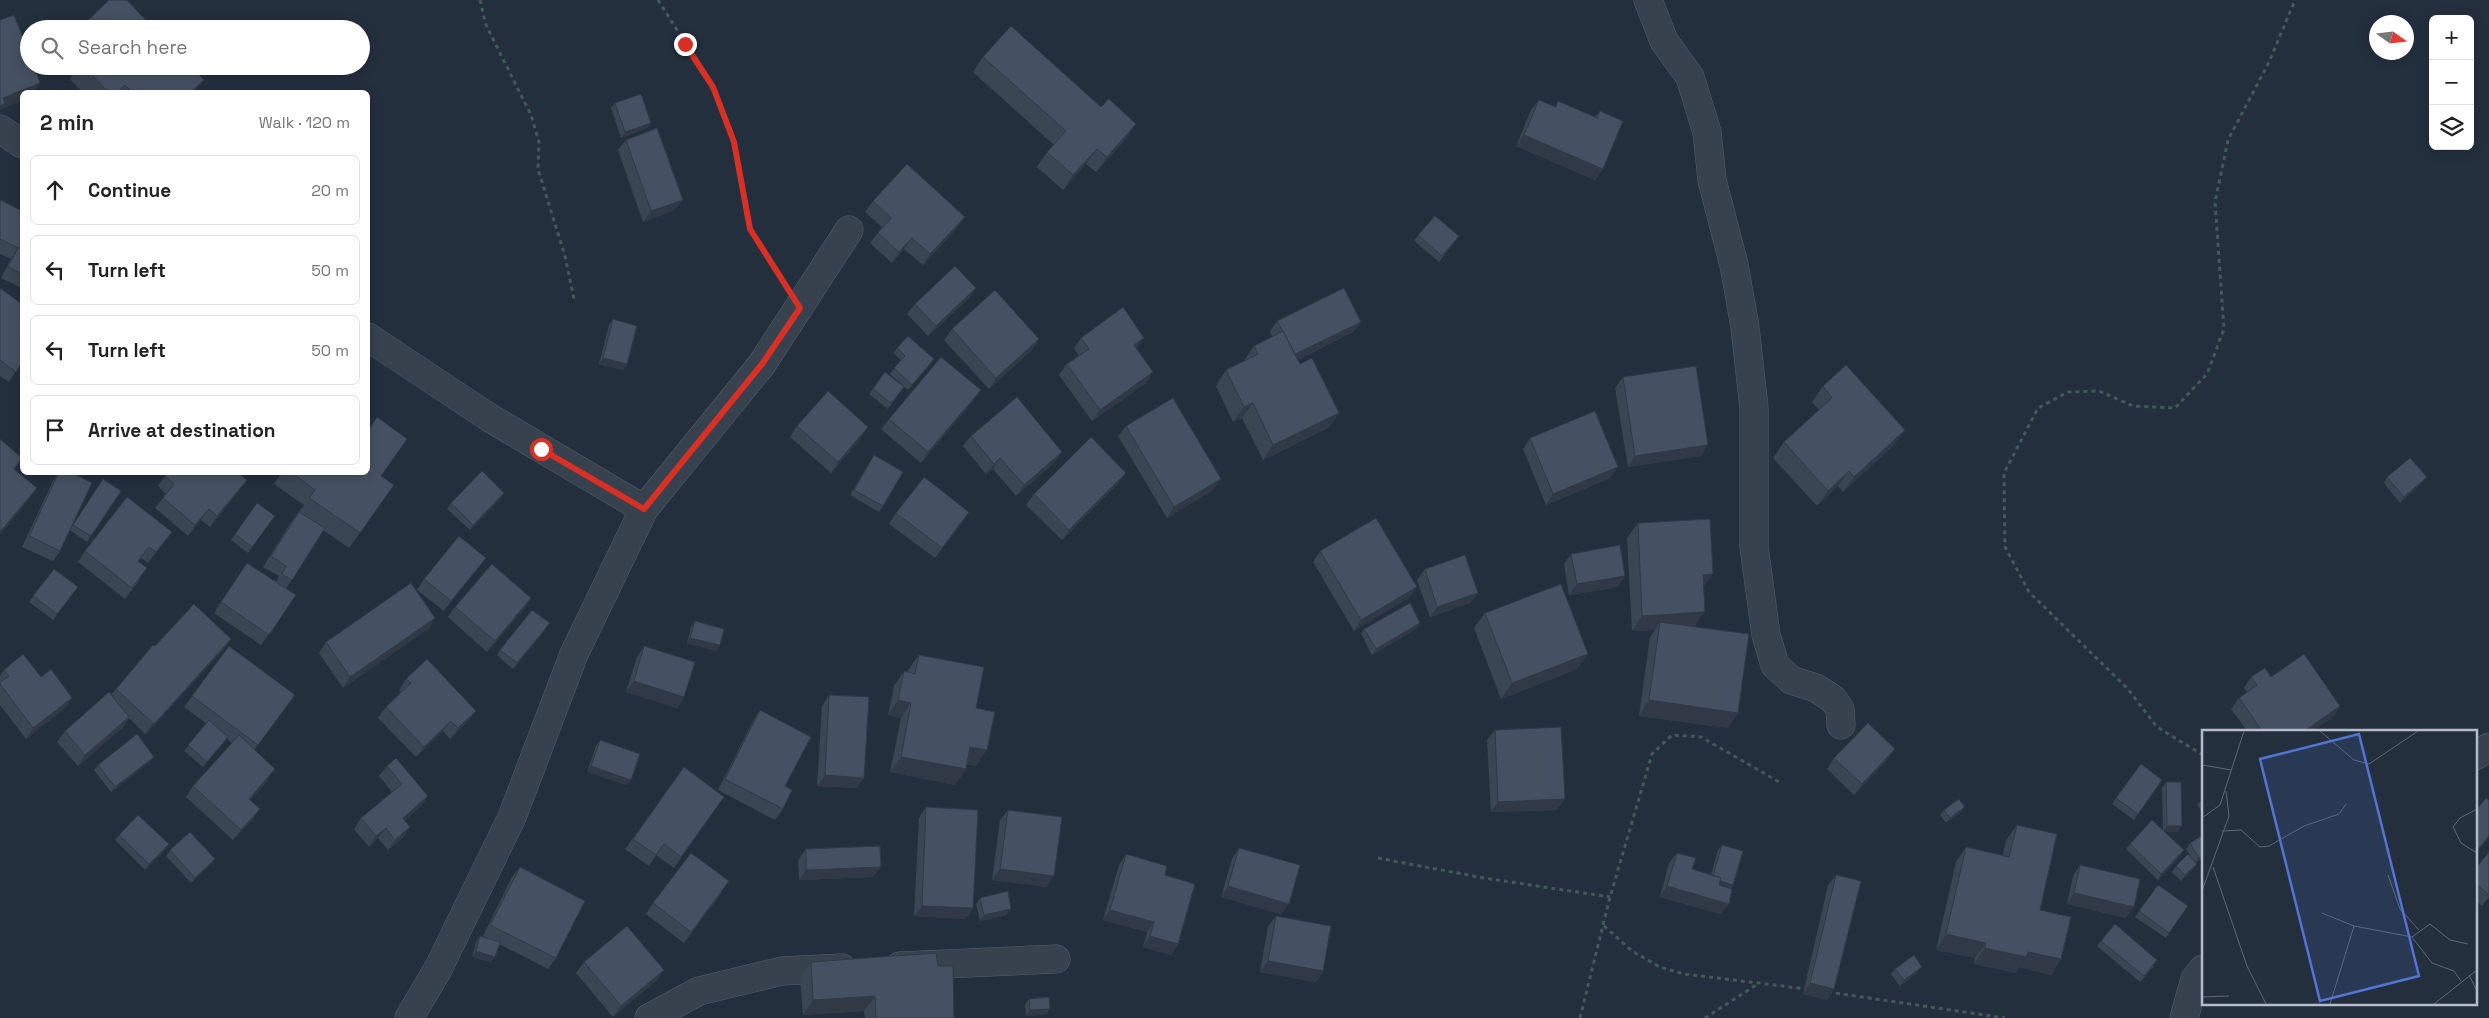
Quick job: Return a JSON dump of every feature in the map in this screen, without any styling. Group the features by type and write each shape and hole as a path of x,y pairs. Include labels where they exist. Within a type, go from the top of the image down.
{"street":[{"path":"1648,0 1664,41 1690,77 1693,86 1707,132 1712,180 1734,265 1745,327 1754,408 1754,547 1766,635 1774,665 1791,680 1816,688 1833,699 1840,709 1841,725"},
{"path":"0,129 20,143"},
{"path":"409,1018 438,970 512,817 574,654 644,509 762,364 849,230"},
{"path":"370,338 490,418 644,509"},
{"path":"2476,755 2489,747"},
{"path":"649,1018 699,991 782,971 1056,959"},
{"path":"2184,1018 2196,979 2202,971"}],"path":[{"path":"480,0 486,25 530,115 539,142 538,168 566,256 574,299"},
{"path":"658,0 713,87 734,142 750,229 800,308"},
{"path":"2202,754 2157,727 2127,688 2029,592 2005,547 2004,473 2038,408 2068,392 2099,391 2133,406 2175,408 2207,374 2224,329 2215,202 2228,140 2269,62 2295,0"},
{"path":"1580,1018 1610,897 1652,754 1672,735 1702,737 1779,782"},
{"path":"1378,858 1484,878 1610,897"},
{"path":"1604,926 1632,952 1660,967 1684,974 1808,990"},
{"path":"1705,1018 1759,983"},
{"path":"1818,991 2005,1018"}],"building":[{"path":"109,0 127,0 146,20 88,20"},
{"path":"14,15 20,30 20,75 37,75 40,83 3,98 5,104 0,106 0,20"},
{"path":"1011,26 1101,107 1109,99 1136,124 1107,157 1097,149 1073,175 1047,152 1066,131 983,57"},
{"path":"92,75 199,75 204,80 193,90 130,90 125,85 120,90 106,90"},
{"path":"641,94 651,123 625,132 615,103"},
{"path":"1539,100 1556,107 1558,101 1597,118 1600,111 1623,121 1603,169 1524,135"},
{"path":"657,128 683,200 651,211 626,140"},
{"path":"907,164 965,217 930,254 912,238 899,252 878,233 891,218 873,201"},
{"path":"1,200 20,210 20,273 8,267 18,248 0,239"},
{"path":"1435,216 1459,236 1442,256 1418,235"},
{"path":"955,266 976,288 936,326 915,304"},
{"path":"0,288 20,303 20,365 16,372 0,360"},
{"path":"1344,288 1361,322 1295,354 1277,321"},
{"path":"995,290 1039,339 996,378 952,329"},
{"path":"1123,307 1144,338 1134,345 1153,372 1100,410 1067,364 1089,349 1081,338"},
{"path":"613,319 637,326 627,364 603,358"},
{"path":"1283,331 1300,364 1312,358 1339,413 1273,445 1253,403 1244,407 1226,370 1258,354 1254,346"},
{"path":"908,336 934,359 912,385 894,368 905,356 897,348"},
{"path":"941,357 981,390 928,452 889,419"},
{"path":"1846,365 1905,430 1854,477 1849,471 1828,491 1784,442 1832,398 1823,386"},
{"path":"1696,366 1708,445 1635,456 1623,377"},
{"path":"885,372 904,387 891,403 873,389"},
{"path":"828,391 868,427 838,462 797,426"},
{"path":"1017,397 1062,452 1024,485 1000,458 994,464 971,436"},
{"path":"1173,398 1221,479 1174,507 1126,426"},
{"path":"1595,411 1618,467 1553,494 1530,438"},
{"path":"377,417 407,439 381,476 394,485 360,533 309,498 315,490 295,475 370,475 370,428"},
{"path":"1091,437 1126,473 1069,530 1034,494"},
{"path":"0,439 20,456 20,461 14,469 37,488 0,532"},
{"path":"874,455 903,472 883,506 854,490"},
{"path":"2410,458 2427,477 2404,497 2387,477"},
{"path":"482,471 504,493 473,525 451,503"},
{"path":"58,475 76,475 92,483 60,551 29,536"},
{"path":"241,475 247,480 217,516 209,509 195,525 163,498 174,484 165,476"},
{"path":"924,477 969,512 942,548 896,513"},
{"path":"103,479 121,491 91,536 73,525"},
{"path":"127,497 172,532 156,552 149,547 138,561 147,568 132,588 85,551"},
{"path":"257,503 275,516 252,547 235,534"},
{"path":"299,512 325,528 292,580 282,574 286,566 271,556"},
{"path":"1376,518 1417,587 1361,620 1320,551"},
{"path":"1710,519 1713,574 1703,575 1705,612 1642,616 1638,523"},
{"path":"459,536 486,558 451,601 424,579"},
{"path":"1620,545 1625,576 1577,584 1571,554"},
{"path":"1465,555 1478,593 1437,607 1425,569"},
{"path":"247,563 296,595 269,635 221,602"},
{"path":"492,564 531,598 495,641 455,607"},
{"path":"54,569 78,587 57,614 33,596"},
{"path":"411,583 435,618 350,677 326,642"},
{"path":"1561,584 1588,654 1512,683 1485,613"},
{"path":"1410,603 1420,623 1376,649 1364,629"},
{"path":"194,604 231,639 153,723 116,689 153,645 155,646"},
{"path":"532,610 550,623 517,663 500,650"},
{"path":"695,621 724,629 720,645 690,638"},
{"path":"1660,622 1749,634 1738,713 1649,700"},
{"path":"229,646 295,695 258,745 192,696"},
{"path":"644,646 695,662 684,697 634,681"},
{"path":"23,654 41,677 51,669 72,698 33,728 0,684 9,676 4,670"},
{"path":"2304,654 2340,706 2306,730 2262,730 2239,698 2257,685 2251,677 2265,668 2271,677"},
{"path":"919,655 984,667 976,708 995,712 987,750 970,747 966,769 901,757 911,703 898,700 904,671 915,674"},
{"path":"427,659 476,711 458,728 451,721 424,747 386,707 411,683 406,679"},
{"path":"109,692 129,717 85,755 65,731"},
{"path":"829,695 869,697 864,778 825,775"},
{"path":"760,710 811,737 785,786 792,790 783,809 725,779"},
{"path":"209,720 228,737 207,762 188,745"},
{"path":"1868,723 1895,749 1862,784 1834,758"},
{"path":"1561,727 1565,799 1498,802 1495,730"},
{"path":"137,734 154,757 115,787 98,765"},
{"path":"239,735 275,769 249,799 260,809 241,830 193,786"},
{"path":"600,740 640,754 631,780 591,766"},
{"path":"396,758 428,796 403,818 410,827 395,840 386,828 376,836 361,818 402,784 387,766"},
{"path":"2141,764 2162,780 2138,814 2116,798"},
{"path":"684,767 724,797 681,857 664,844 656,855 633,839"},
{"path":"2166,782 2181,782 2182,826 2167,826"},
{"path":"2486,798 2489,800 2489,836 2476,852 2476,811"},
{"path":"1959,799 1965,807 1950,818 1944,810"},
{"path":"926,807 978,810 973,908 922,906"},
{"path":"1008,810 1062,817 1054,876 1000,869"},
{"path":"138,815 169,844 149,864 119,835"},
{"path":"2152,820 2184,850 2161,874 2130,844"},
{"path":"2017,825 2057,834 2040,910 2071,917 2061,959 2028,952 2026,957 1985,948 1986,943 1946,934 1966,847 2009,857"},
{"path":"190,832 215,859 195,878 170,850"},
{"path":"2202,836 2202,856 2199,858 2190,843"},
{"path":"1722,845 1743,851 1733,885 1720,881 1721,878 1713,875"},
{"path":"880,846 881,867 806,870 806,849"},
{"path":"1239,848 1300,865 1289,904 1228,886"},
{"path":"2489,852 2489,895 2476,884 2476,868"},
{"path":"691,853 729,881 691,932 653,903"},
{"path":"1677,853 1696,858 1692,869 1721,878 1719,885 1732,889 1729,904 1667,886"},
{"path":"1126,854 1167,866 1165,875 1195,884 1178,944 1150,936 1154,922 1110,910"},
{"path":"2188,854 2197,864 2185,875 2176,866"},
{"path":"2080,865 2140,879 2134,907 2074,893"},
{"path":"520,867 585,901 556,958 490,925"},
{"path":"1836,875 1861,881 1834,989 1810,983"},
{"path":"2158,885 2188,906 2169,933 2139,911"},
{"path":"1008,891 1011,909 984,915 980,898"},
{"path":"1276,916 1331,926 1323,971 1268,961"},
{"path":"2115,924 2157,960 2144,976 2101,941"},
{"path":"627,926 664,970 621,1006 584,962"},
{"path":"480,936 500,942 495,957 476,951"},
{"path":"936,953 938,966 953,966 954,1018 876,1018 875,996 813,1000 811,962"},
{"path":"1914,955 1922,967 1904,980 1895,969"},
{"path":"1049,997 1050,1009 1030,1010 1029,999"}],"route":[{"path":"541,449 644,509 762,364 800,308 750,229 734,142 713,87 685,44"}]}
